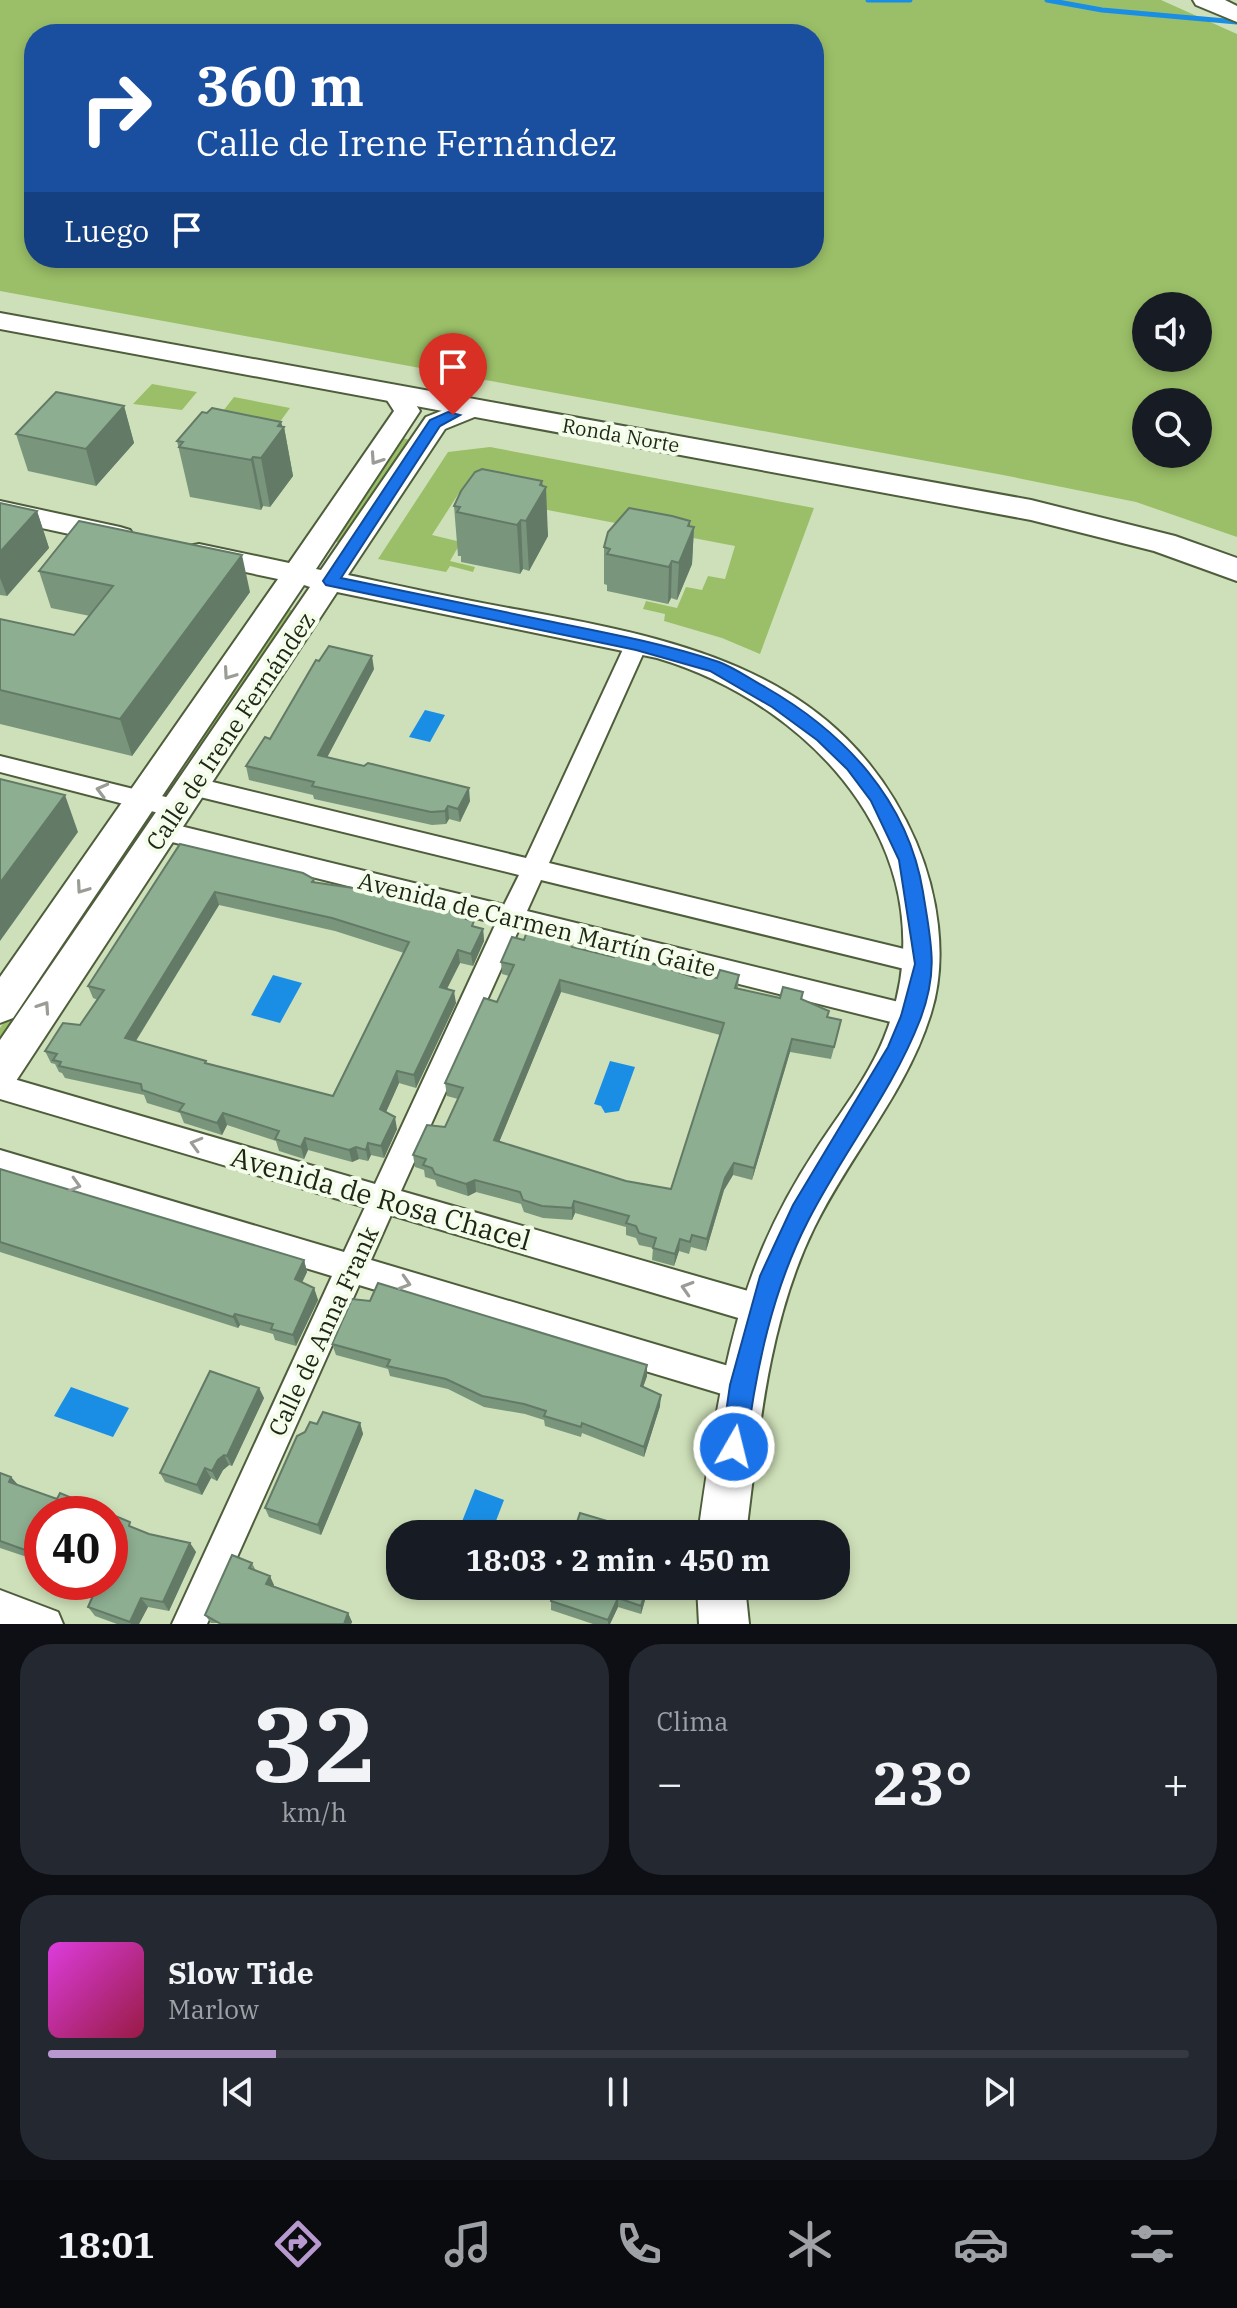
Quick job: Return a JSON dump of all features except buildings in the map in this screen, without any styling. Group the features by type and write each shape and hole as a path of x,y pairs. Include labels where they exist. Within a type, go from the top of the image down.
{"highway":[{"path":"1205,0 1237,15"}],"main road":[{"name":"Ronda Norte","path":"0,303 1075,499 1159,520 1237,547"},
{"name":"Ronda Norte","path":"0,321 1076,519 1164,543 1237,570"}],"street":[{"name":"Calle de Irene Fernández","path":"0,1007 407,411 396,394"},
{"name":"Calle de Irene Fernández","path":"0,1072 435,423 473,408"},
{"path":"0,510 636,645 716,667 778,703 823,736 854,765 879,798 908,860 925,964 911,1016 897,1051 801,1212 771,1276 742,1385 724,1520"},
{"name":"Calle de Anna Frank","path":"189,1624 636,645"},
{"name":"Avenida de Carmen Martín Gaite","path":"0,764 178,808 533,870 925,964"},
{"name":"Avenida de Carmen Martín Gaite","path":"178,808 512,918 911,1016"},
{"name":"Avenida de Rosa Chacel","path":"0,1087 762,1310"},
{"path":"0,1163 742,1385"},
{"path":"722,1600 724,1624"},
{"path":"0,1607 46,1624"}],"green space":[{"path":"0,0 1161,0 1237,34 1237,537 1136,502 0,291"},
{"path":"152,384 197,392 182,410 133,404"},
{"path":"234,397 290,408 277,426 220,415"},
{"path":"403,438 410,440 341,543 332,541"},
{"path":"490,447 814,508 760,654 722,638 664,621 665,614 643,609 646,601 677,608 686,587 702,590 708,576 725,579 735,546 459,493 432,535 461,542 450,561 475,567 473,572 450,566 446,572 378,559 448,452"},
{"path":"287,609 295,611 195,761 184,758"},
{"path":"122,848 133,851 0,1051 0,1028"}],"water":[{"path":"425,710 445,715 430,742 409,737"},
{"path":"273,975 302,983 280,1023 251,1015"},
{"path":"610,1061 635,1067 619,1111 605,1113 601,1106 594,1104"},
{"path":"71,1387 129,1408 113,1437 54,1416"},
{"path":"475,1489 504,1500 496,1520 463,1520"}],"waterway":[{"path":"868,0 910,0"},
{"path":"1047,0 1102,10 1237,22"}],"route":[{"path":"453,415 435,423 331,581 636,645 716,667 778,703 823,736 854,765 879,798 908,860 925,964 911,1016 897,1051 801,1212 771,1276 742,1385 734,1447"}]}
